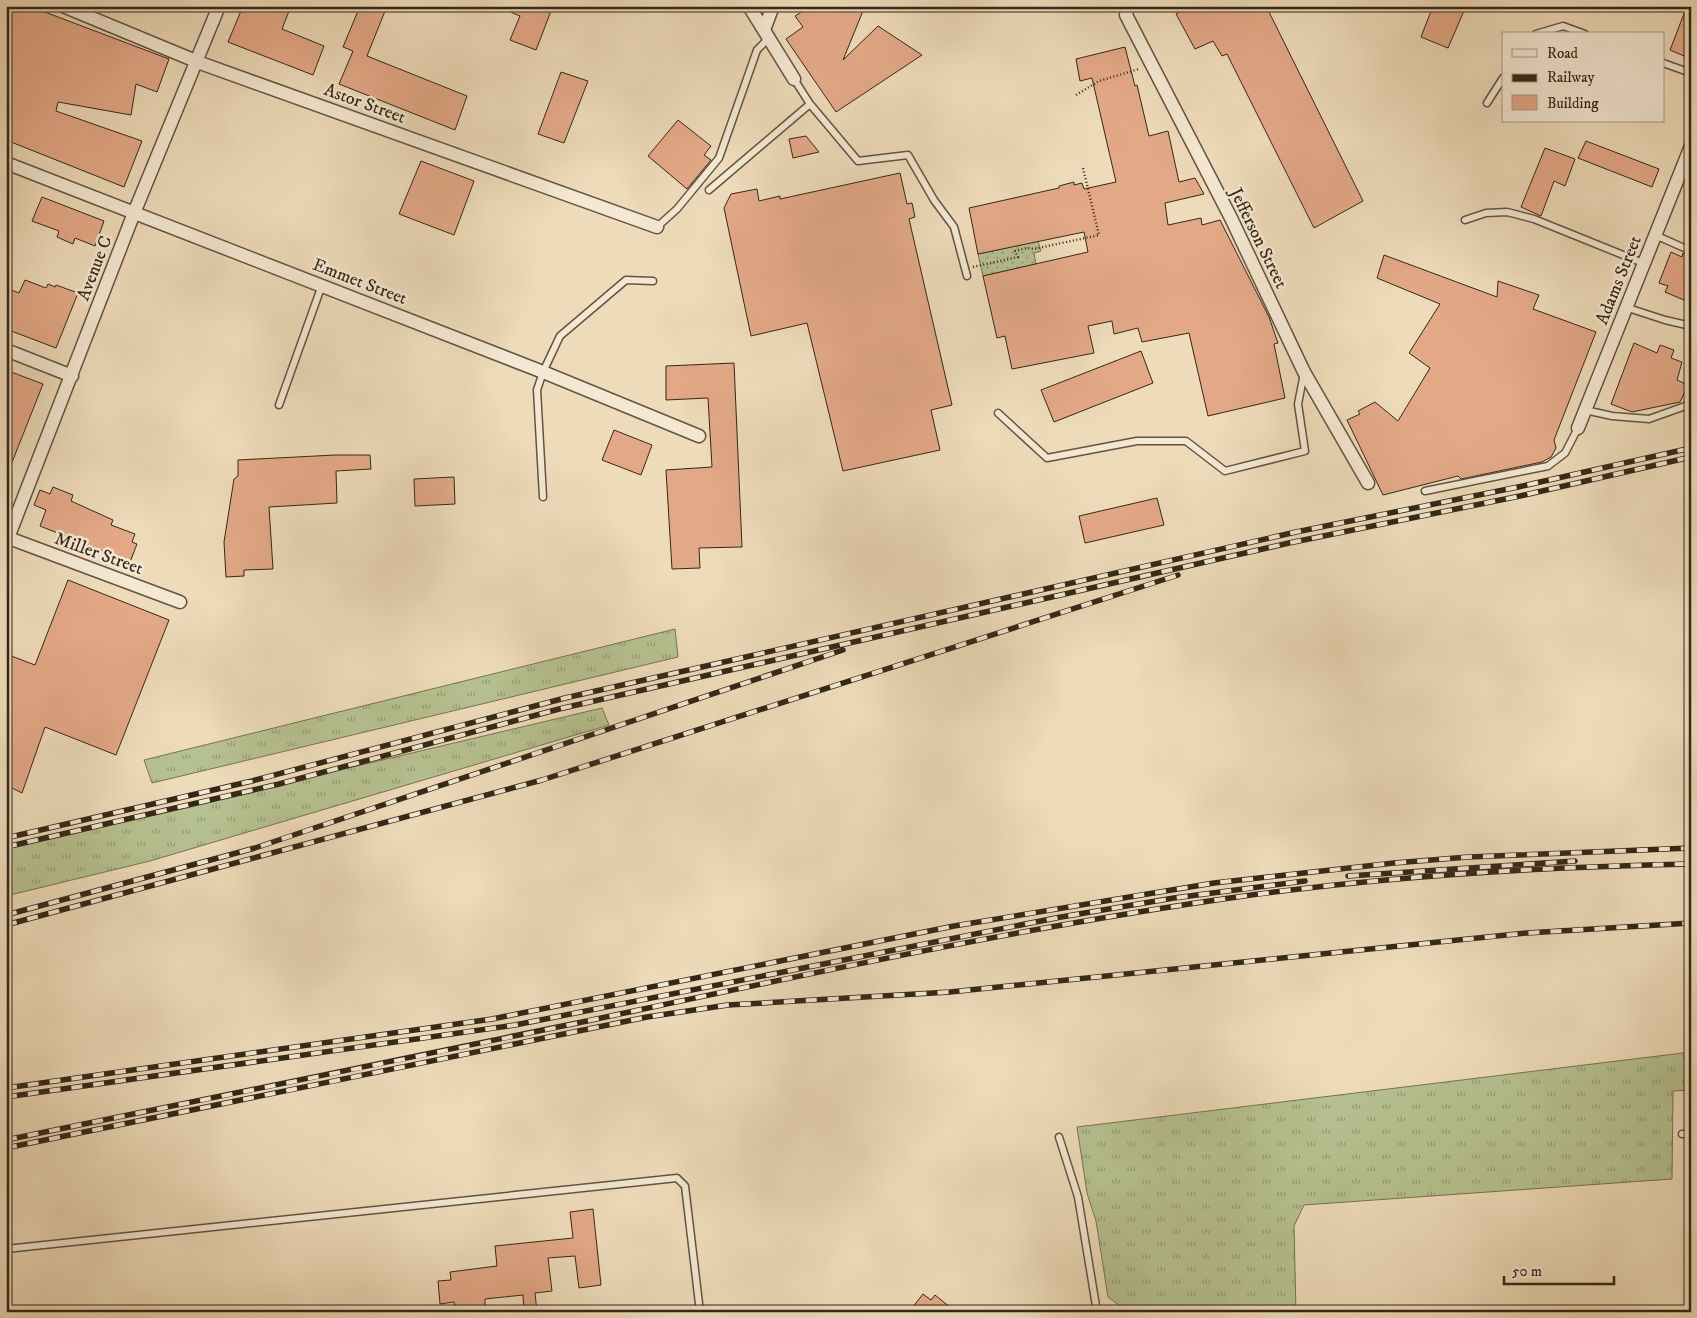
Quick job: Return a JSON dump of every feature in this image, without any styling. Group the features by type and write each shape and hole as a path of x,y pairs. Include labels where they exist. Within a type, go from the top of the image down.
{"street":[{"name":"Astor Street","path":"63,6 197,61 658,227"},
{"name":"Avenue C","path":"7,539 134,213 219,6"},
{"path":"749,6 794,79"},
{"path":"766,34 773,6"},
{"name":"Jefferson Street","path":"1128,6 1126,15 1231,218 1304,372 1368,483"},
{"name":"Adams Street","path":"1578,428 1691,146"},
{"name":"Emmet Street","path":"6,163 543,372 699,436"},
{"path":"6,350 72,376"},
{"name":"Miller Street","path":"7,539 180,602"}],"lane":[{"path":"1543,32 1563,26 1580,32"},
{"path":"658,227 677,209 719,158 757,50 766,34"},
{"path":"1664,62 1691,73"},
{"path":"794,79 810,104 858,161 908,155 934,200 954,227 966,276"},
{"path":"1486,103 1502,79"},
{"path":"709,190 810,104"},
{"path":"1465,220 1486,213 1507,212 1534,219 1644,263"},
{"path":"1655,235 1691,251"},
{"path":"543,497 537,390 543,372 560,336 626,280 653,281"},
{"path":"279,405 322,285"},
{"path":"1625,307 1691,326"},
{"path":"998,413 1046,458 1137,441 1186,441 1226,471 1305,452 1298,404 1304,372"},
{"path":"1585,410 1612,416 1649,419 1691,404"},
{"path":"1425,491 1548,466 1565,453 1578,428"},
{"path":"1682,1134 1691,1134"},
{"path":"1059,1137 1078,1196 1097,1312"},
{"path":"6,1249 677,1178 686,1186 700,1312"}],"path":[{"path":"1076,95 1099,81 1152,65"},
{"path":"965,268 1018,257 1016,251 1027,248 1034,249 1099,234 1083,168"}],"green space":[{"path":"1038,241 1041,251 1034,253 1036,264 983,276 978,254"},
{"path":"675,629 678,657 152,783 144,760"},
{"path":"602,708 609,725 150,861 6,896 6,849"},
{"path":"1691,1052 1691,1090 1673,1091 1672,1179 1304,1205 1294,1226 1296,1312 1128,1312 1108,1297 1096,1221 1087,1193 1077,1127"}],"building":[{"path":"6,6 29,6 169,59 157,92 136,84 131,115 58,102 56,111 142,141 124,187 6,140"},
{"path":"243,6 291,6 282,29 324,46 313,75 228,42"},
{"path":"360,6 387,6 367,56 467,96 455,130 339,84 353,51 343,47"},
{"path":"496,6 553,6 536,50 510,40 520,16"},
{"path":"811,6 865,6 843,60 878,26 922,55 836,112 786,39 803,27 795,16"},
{"path":"1191,6 1266,6 1363,201 1314,228 1227,54 1222,56 1213,41 1195,49 1176,14"},
{"path":"1433,6 1466,6 1448,48 1421,37"},
{"path":"1687,6 1691,6 1691,59 1670,50"},
{"path":"1125,47 1135,86 1137,85 1149,136 1168,131 1179,182 1195,178 1204,194 1165,203 1168,225 1201,218 1202,225 1220,220 1269,317 1278,343 1274,344 1285,398 1208,416 1189,333 1142,342 1138,328 1114,334 1112,321 1088,326 1094,353 1012,369 1005,336 997,338 983,276 1088,252 1084,232 978,254 969,208 1059,188 1059,186 1074,182 1074,185 1082,183 1084,189 1116,182 1092,78 1080,81 1076,59"},
{"path":"561,72 588,81 564,143 538,134"},
{"path":"678,120 711,146 704,155 711,160 687,189 648,156"},
{"path":"806,136 819,152 793,158 789,139"},
{"path":"1586,141 1659,169 1652,187 1578,158"},
{"path":"1545,148 1575,159 1565,186 1554,181 1541,216 1521,207"},
{"path":"421,161 474,181 454,235 399,214"},
{"path":"900,173 907,204 912,203 915,217 909,219 952,405 931,410 940,450 843,471 807,323 751,336 724,208 731,194 757,189 759,201 780,196 780,199"},
{"path":"42,197 104,221 95,246 75,238 73,244 57,237 59,231 32,221"},
{"path":"1671,252 1682,257 1683,253 1691,256 1691,303 1665,292 1668,286 1659,283"},
{"path":"1384,255 1497,297 1498,281 1539,295 1533,309 1596,332 1554,440 1556,448 1551,457 1542,462 1461,479 1458,476 1383,495 1347,420 1360,414 1358,411 1375,402 1398,421 1430,368 1409,353 1440,304 1377,278"},
{"path":"25,280 46,288 48,284 55,287 56,285 78,293 56,348 6,329 6,288 19,293"},
{"path":"1634,343 1657,353 1660,345 1674,350 1671,358 1682,362 1677,380 1688,385 1680,402 1632,412 1611,404"},
{"path":"1141,351 1153,383 1054,422 1041,390"},
{"path":"734,363 742,547 699,548 700,568 672,569 666,470 712,467 708,398 666,400 666,366"},
{"path":"6,370 43,384 7,475 6,475"},
{"path":"614,430 652,445 641,475 602,460"},
{"path":"370,455 371,469 336,471 337,503 269,507 273,569 244,570 244,576 226,577 224,542 234,479 238,476 238,460"},
{"path":"454,477 455,504 415,506 414,479"},
{"path":"53,487 73,495 71,501 113,520 111,525 135,534 132,542 137,544 130,562 40,526 46,510 34,505 40,490 50,494"},
{"path":"1157,498 1164,525 1085,543 1079,516"},
{"path":"68,580 169,620 116,755 45,727 22,793 6,785 6,654 35,665"},
{"path":"593,1209 601,1285 579,1288 575,1256 548,1258 552,1291 535,1293 537,1312 524,1312 523,1295 485,1299 485,1306 455,1309 454,1302 440,1304 438,1281 451,1280 450,1272 497,1266 495,1246 573,1238 570,1212"},
{"path":"923,1294 931,1300 935,1295 956,1312 909,1312"}],"railway":[{"path":"6,838 252,781 565,698 1296,532 1518,487 1691,448"},
{"path":"6,847 279,784 559,709 1289,543 1520,496 1691,457"},
{"path":"6,925 542,780 1178,575"},
{"path":"6,915 255,848 843,650"},
{"path":"6,1088 492,1019 954,926 1214,883 1394,863 1468,857 1691,848"},
{"path":"1348,876 1575,861"},
{"path":"6,1140 911,953 1155,909 1293,890 1406,878 1577,867 1691,864"},
{"path":"6,1097 515,1025 1061,917 1174,898 1305,881"},
{"path":"6,1148 647,1017 728,1005 950,992 1527,933 1691,923"}]}
